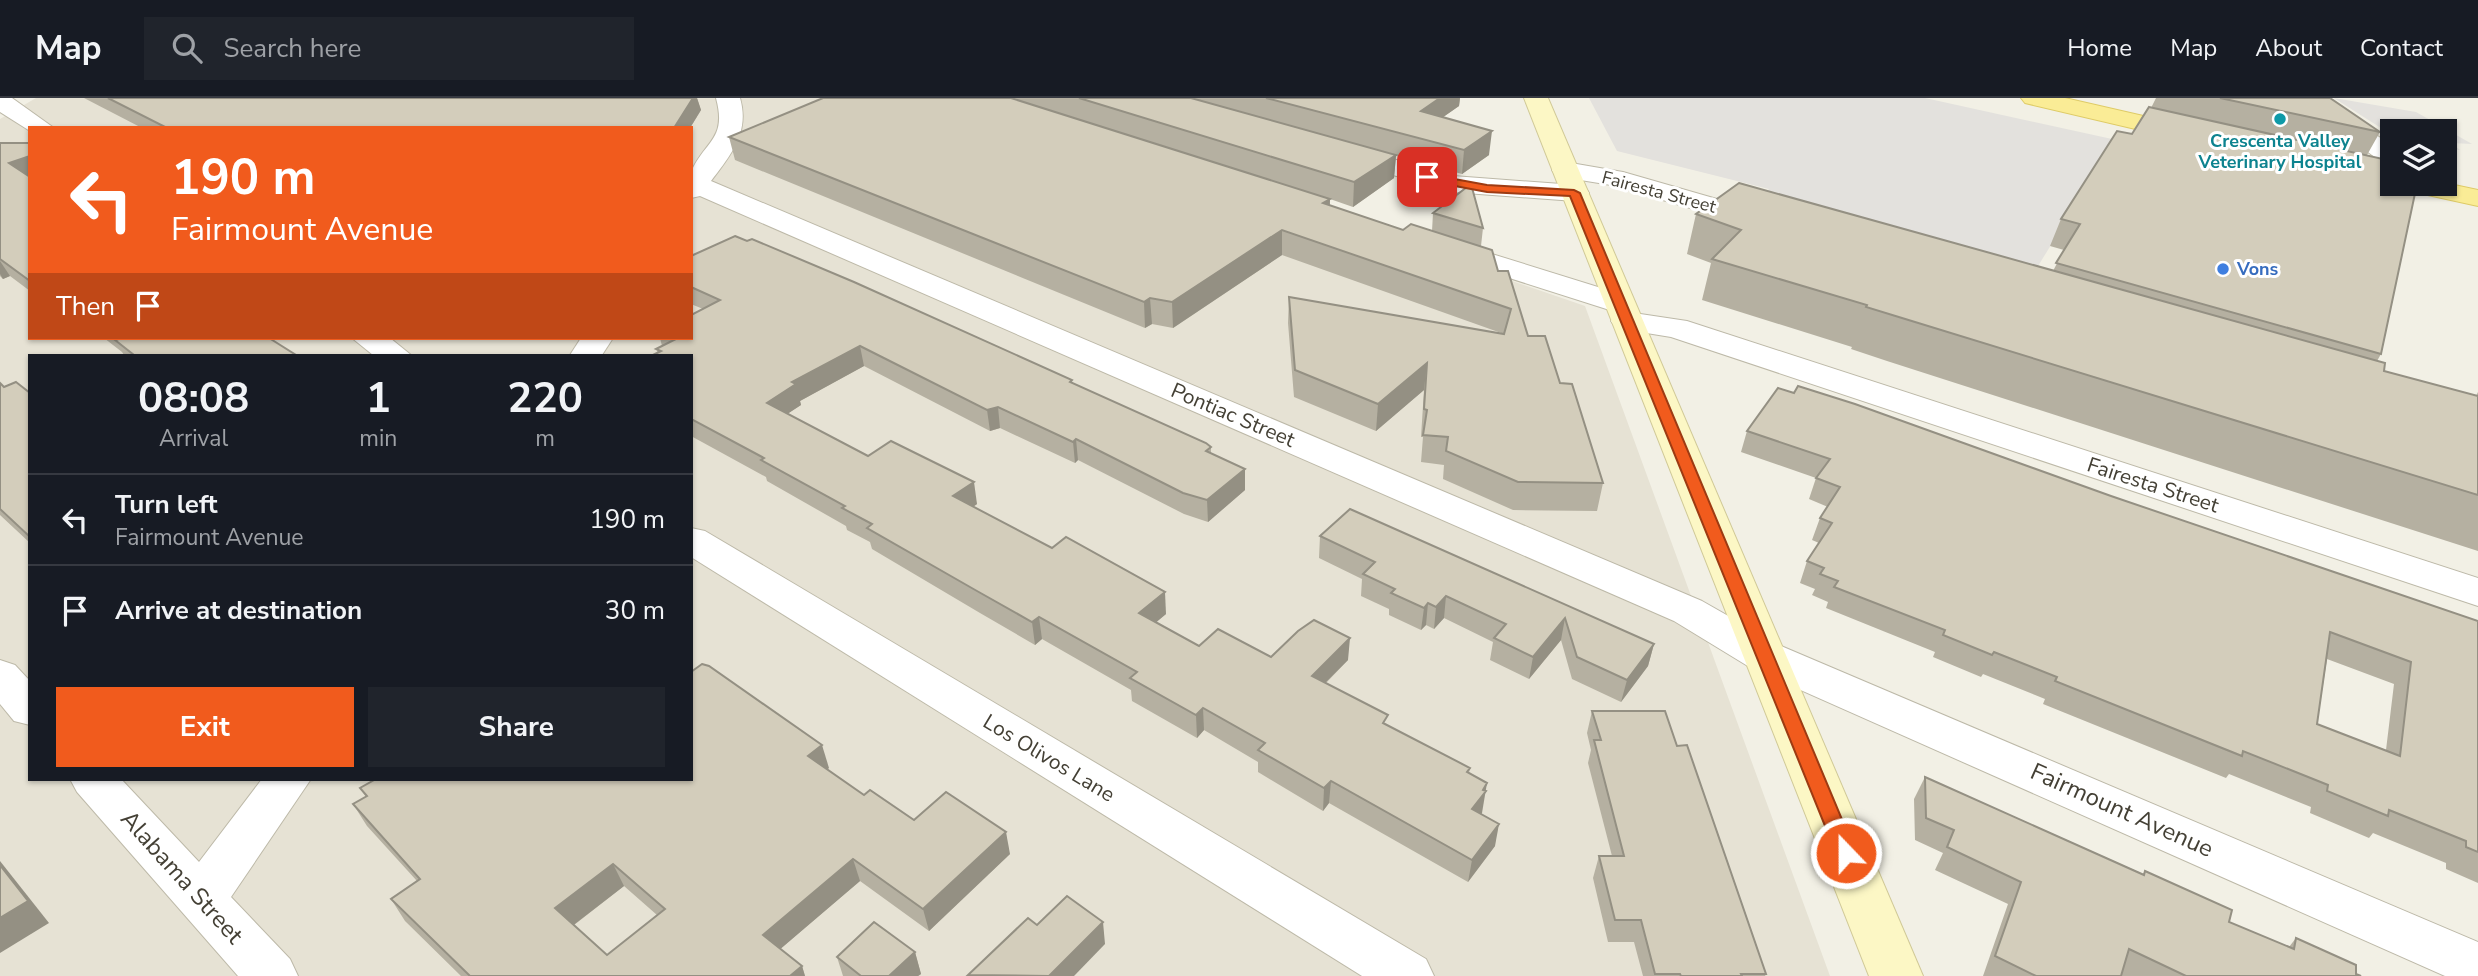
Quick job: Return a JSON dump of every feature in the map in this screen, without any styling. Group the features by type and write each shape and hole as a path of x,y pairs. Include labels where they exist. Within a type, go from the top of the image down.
{"main road":[{"path":"1536,98 1896,976"},
{"path":"2033,98 2208,137"},
{"path":"2457,193 2478,198"}],"street":[{"path":"2307,98 2380,150"},
{"path":"0,101 39,126"},
{"path":"693,187 731,134 731,105"},
{"path":"1321,147 1452,184 1570,182"},
{"name":"Fairesta Street","path":"1570,182 1614,178 1787,228"},
{"name":"Pontiac Street","path":"693,187 1688,611 1766,657"},
{"path":"1421,241 1623,313"},
{"name":"Fairesta Street","path":"1623,313 1689,332 2478,592"},
{"path":"371,340 393,354"},
{"name":"Los Olivos Lane","path":"693,541 1407,976"},
{"name":"Fairmount Avenue","path":"1766,657 2478,966"},
{"path":"0,676 28,707"},
{"name":"Alabama Street","path":"95,781 271,976"},
{"path":"201,899 287,781"}],"shaded area":[{"path":"36,98 980,98 1585,306 1830,976 0,976 0,119"},
{"path":"1589,98 1925,98 2112,139 2097,170 2035,271 1760,200 1769,189 1617,151"},
{"path":"2334,98 2416,112 2428,119 2380,119 2380,127"},
{"path":"2457,135 2472,144 2457,143"}],"building":[{"path":"108,98 693,98 675,126 163,126"},
{"path":"823,98 1011,98 1330,199 1323,203 1403,230 1411,224 1492,250 1498,271 1508,271 1528,336 1545,336 1560,383 1572,384 1603,483 1518,482 1446,451 1448,437 1423,435 1427,410 1424,409 1427,363 1378,404 1295,370 1289,297 1504,334 1511,309 1282,230 1172,302 1150,298 1144,302 729,137"},
{"path":"1079,98 1191,98 1396,155 1354,182"},
{"path":"1266,98 1440,98 1421,111 1492,131 1464,150"},
{"path":"2220,98 2330,98 2380,132"},
{"name":"Vons","path":"2149,107 2380,158 2380,196 2414,196 2381,354 2056,263 2080,224 2061,219 2117,131 2132,134"},
{"path":"0,143 28,143 28,157 9,163 28,176 28,280 0,259"},
{"path":"1739,183 2385,363 2384,371 2478,396 2478,495 1712,259 1741,230 1696,214"},
{"path":"1471,184 1483,228 1433,213"},
{"path":"735,236 747,241 752,239 1072,380 1070,382 1206,443 1211,447 1206,451 1245,469 1207,500 1183,493 1076,439 1073,442 998,407 987,410 860,346 792,382 796,384 767,403 868,456 891,441 974,482 953,496 1052,548 1066,537 1165,592 1139,613 1199,646 1218,629 1271,657 1314,620 1350,638 1312,676 1388,715 1383,723 1470,768 1467,772 1487,783 1483,790 1486,791 1472,809 1499,824 1472,860 1331,781 1324,788 1258,750 1265,743 1203,708 1196,715 1130,678 1137,672 1039,617 1032,622 977,591 867,528 872,524 842,508 845,506 693,420 693,354 655,354 661,351 656,349 674,340 693,340 693,314 720,300 693,288 693,255"},
{"path":"115,340 272,340 294,354 133,354"},
{"path":"16,382 28,391 28,535 0,509 0,383 4,387"},
{"path":"1798,386 1855,404 2111,496 2478,621 2478,852 2466,847 2466,841 2389,810 2388,816 2327,791 2328,785 2243,751 2242,756 2055,681 2057,677 1943,635 1945,630 1834,587 1838,581 1820,574 1824,568 1807,561 1832,523 1820,518 1840,487 1816,478 1830,459 1747,431 1778,388 1794,393","holes":["2330,632 2411,662 2400,756 2317,724"]},
{"path":"1350,509 1654,644 1627,680 1577,657 1565,618 1533,657 1494,638 1506,624 1446,596 1436,607 1428,603 1424,608 1391,593 1395,589 1363,574 1375,562 1320,536"},
{"path":"702,664 709,666 822,745 808,756 864,795 870,790 914,820 946,792 1006,832 923,909 853,859 763,935 802,966 790,976 470,976 391,899 420,879 353,804 367,796 360,788 372,781 693,781 693,671","holes":["613,864 665,909 607,955 555,908"]},
{"path":"1592,711 1665,711 1677,746 1687,745 1766,974 1655,974 1641,920 1615,920 1599,856 1624,856 1594,740 1601,740"},
{"path":"1925,777 2144,875 2145,871 2232,910 2229,922 2294,949 2296,938 2356,965 2356,974 2361,976 2186,976 2129,949 2121,976 2036,976 1995,956 2021,882 1947,847 1954,830 1926,818"},
{"path":"0,865 28,901 0,918"},
{"path":"1067,896 1103,922 1049,976 968,975 1028,918 1037,925"},
{"path":"874,922 915,952 889,976 861,976 837,957"}],"place":[{"name":"Crescenta Valley Veterinary Hospital","path":"2280,119"},
{"name":"Vons","path":"2223,269"}],"route":[{"path":"1427,177 1487,189 1574,193 1846,853"}]}
